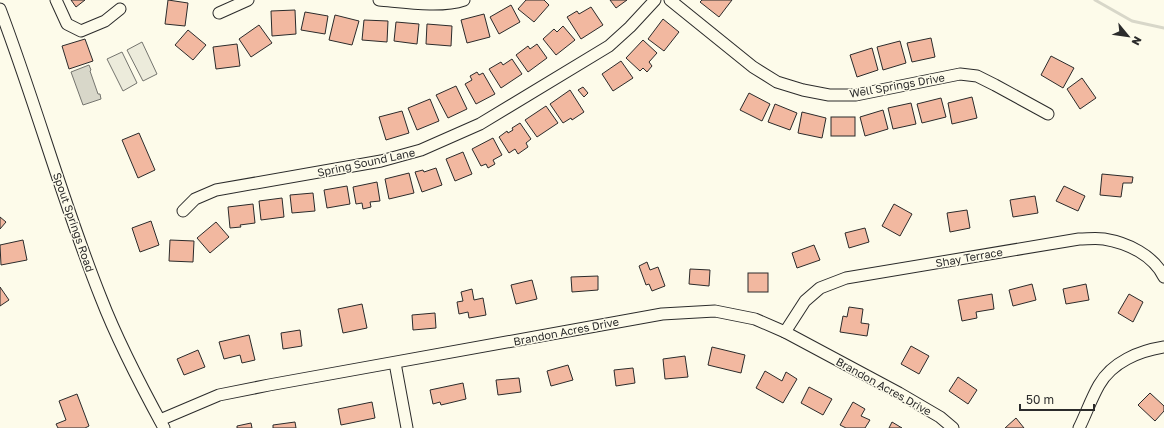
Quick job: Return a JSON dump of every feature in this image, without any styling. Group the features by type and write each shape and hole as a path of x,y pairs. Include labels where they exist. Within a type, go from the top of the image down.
{"street":[{"path":"56,0 67,24 81,31 105,21 120,9"},
{"path":"219,13 248,0"},
{"path":"378,0 436,4 464,0"},
{"name":"Spring Sound Lane","path":"183,211 196,199 216,190 381,161 421,150 480,124 609,46 630,28 655,0"},
{"name":"Well Springs Drive","path":"670,0 754,68 777,82 803,90 829,95 856,95 960,74 977,76 995,84 1048,114"},
{"name":"Spout Springs Road","path":"0,9 101,298 120,343 162,424"},
{"name":"Shay Terrace","path":"785,332 805,301 820,288 846,278 1079,239 1103,239 1127,245 1145,255 1162,272 1164,277"},
{"name":"Brandon Acres Drive","path":"162,424 218,395 662,314 715,311 755,319 785,332 899,393 940,417 953,428"},
{"path":"1079,428 1099,385 1111,368 1130,357 1149,349 1164,347"},
{"path":"395,362 407,428"}],"shaded area":[{"path":"142,42 157,74 143,81 127,50"},
{"path":"122,52 137,83 123,91 107,59"},
{"path":"89,65 101,99 83,105 71,72"}],"building":[{"path":"71,0 85,0 76,7"},
{"path":"168,0 188,3 185,26 165,24"},
{"path":"526,0 544,0 549,5 534,22 518,9"},
{"path":"610,0 627,0 616,8"},
{"path":"702,0 732,0 719,17 700,2"},
{"path":"511,5 520,22 499,34 490,17"},
{"path":"591,7 603,25 581,39 567,17 577,11 579,14"},
{"path":"295,10 296,34 272,36 271,11"},
{"path":"305,12 328,16 325,34 301,30"},
{"path":"484,14 490,37 467,43 461,20"},
{"path":"335,15 359,21 352,45 329,40"},
{"path":"663,19 679,32 664,51 648,39"},
{"path":"364,20 388,21 387,42 362,40"},
{"path":"396,22 419,24 417,44 394,41"},
{"path":"427,24 452,26 451,46 426,44"},
{"path":"259,25 272,43 251,57 239,39"},
{"path":"563,26 575,40 556,55 543,39 554,29 557,32"},
{"path":"188,30 206,45 193,60 175,45"},
{"path":"931,38 935,57 912,62 907,43"},
{"path":"85,39 93,61 69,69 62,46"},
{"path":"643,40 657,53 649,62 652,66 647,72 643,68 640,71 626,58"},
{"path":"900,41 906,63 883,70 877,47"},
{"path":"237,44 240,66 216,69 213,47"},
{"path":"537,44 547,58 528,72 516,55 528,46 530,49"},
{"path":"872,48 878,70 857,77 850,55"},
{"path":"1051,56 1074,68 1063,88 1041,75"},
{"path":"512,59 522,74 501,88 489,69 501,62 503,65"},
{"path":"621,61 633,78 613,91 602,74"},
{"path":"477,72 479,75 483,73 495,94 476,104 465,84 472,80 470,76"},
{"path":"1082,78 1096,98 1080,109 1067,89"},
{"path":"456,86 467,109 448,118 436,95"},
{"path":"583,87 588,93 584,97 578,90"},
{"path":"570,90 584,112 572,120 571,118 563,123 550,104"},
{"path":"749,93 770,104 762,121 740,110"},
{"path":"972,97 977,118 952,124 948,103"},
{"path":"941,98 946,117 922,123 917,104"},
{"path":"430,99 439,121 417,130 408,108"},
{"path":"911,103 916,124 893,129 888,108"},
{"path":"775,104 797,113 790,130 768,122"},
{"path":"546,106 558,123 537,137 525,120"},
{"path":"883,110 888,129 865,136 860,117"},
{"path":"402,111 409,133 386,140 379,117"},
{"path":"802,112 826,118 822,138 798,133"},
{"path":"831,117 855,117 855,136 831,136"},
{"path":"520,123 531,139 526,143 528,147 518,154 515,149 509,153 499,137 507,131 508,133 513,130 512,128"},
{"path":"139,133 155,170 138,178 122,140"},
{"path":"493,138 502,155 493,160 495,164 488,168 486,164 481,166 472,149"},
{"path":"463,152 472,174 455,181 446,159"},
{"path":"436,168 442,185 422,192 415,172 423,170 424,172"},
{"path":"409,173 414,193 389,199 385,179"},
{"path":"1102,174 1133,177 1132,183 1123,183 1121,197 1100,195"},
{"path":"377,182 380,201 370,202 371,207 363,209 362,203 356,204 353,187"},
{"path":"347,186 350,204 327,208 324,190"},
{"path":"1064,186 1085,196 1078,211 1056,201"},
{"path":"313,193 315,211 292,213 290,195"},
{"path":"1035,196 1038,213 1013,217 1010,200"},
{"path":"282,198 284,217 261,220 259,201"},
{"path":"253,204 255,223 230,228 228,207"},
{"path":"894,204 912,214 900,236 882,226"},
{"path":"967,210 970,228 950,232 947,213"},
{"path":"0,217 6,222 0,229"},
{"path":"151,221 159,245 140,252 132,228"},
{"path":"216,222 229,237 210,253 197,238"},
{"path":"865,228 869,242 849,248 845,233"},
{"path":"23,240 27,260 1,265 0,245"},
{"path":"170,240 194,241 193,262 169,261"},
{"path":"814,245 820,260 797,268 792,253"},
{"path":"647,262 650,270 658,267 665,286 652,291 649,284 646,285 639,266"},
{"path":"690,269 710,270 709,286 689,284"},
{"path":"748,273 768,273 768,292 748,292"},
{"path":"598,276 598,290 572,292 571,277"},
{"path":"532,280 537,299 516,304 511,285"},
{"path":"1032,284 1036,300 1013,306 1009,290"},
{"path":"1086,284 1089,300 1066,304 1063,289"},
{"path":"0,287 9,300 0,306"},
{"path":"472,289 474,300 483,298 486,315 469,318 468,312 459,314 457,302 463,301 461,292"},
{"path":"992,294 994,309 976,312 977,318 962,321 958,300"},
{"path":"1129,294 1143,302 1133,322 1118,313"},
{"path":"362,304 367,328 343,333 338,309"},
{"path":"849,307 863,309 861,323 869,324 867,336 840,332 843,316 847,317"},
{"path":"435,313 436,328 413,330 412,315"},
{"path":"300,330 302,346 283,349 281,333"},
{"path":"249,335 255,360 242,363 240,355 224,359 219,342"},
{"path":"911,346 929,356 919,374 901,364"},
{"path":"712,347 745,355 741,373 708,365"},
{"path":"198,350 205,367 184,375 177,359"},
{"path":"685,356 688,377 665,379 663,359"},
{"path":"568,365 573,380 551,386 547,371"},
{"path":"633,368 635,383 616,386 614,370"},
{"path":"765,371 782,381 786,372 797,379 783,403 756,388"},
{"path":"958,377 977,390 968,404 949,391"},
{"path":"519,378 521,392 498,395 496,380"},
{"path":"463,383 466,399 441,405 440,402 433,404 430,390"},
{"path":"809,387 832,399 823,415 801,403"},
{"path":"1150,393 1164,406 1164,411 1155,421 1138,405"},
{"path":"77,394 89,426 85,428 58,428 56,424 66,420 59,401"},
{"path":"372,402 375,418 341,425 338,409"},
{"path":"853,402 865,409 861,416 870,420 865,428 846,428 840,425"},
{"path":"1016,418 1024,428 1005,428"},
{"path":"295,422 296,428 273,428 273,425"},
{"path":"892,422 902,428 889,428"},
{"path":"251,423 252,428 237,428 237,426"}],"waterway":[{"path":"1095,0 1132,21 1164,28"}]}
